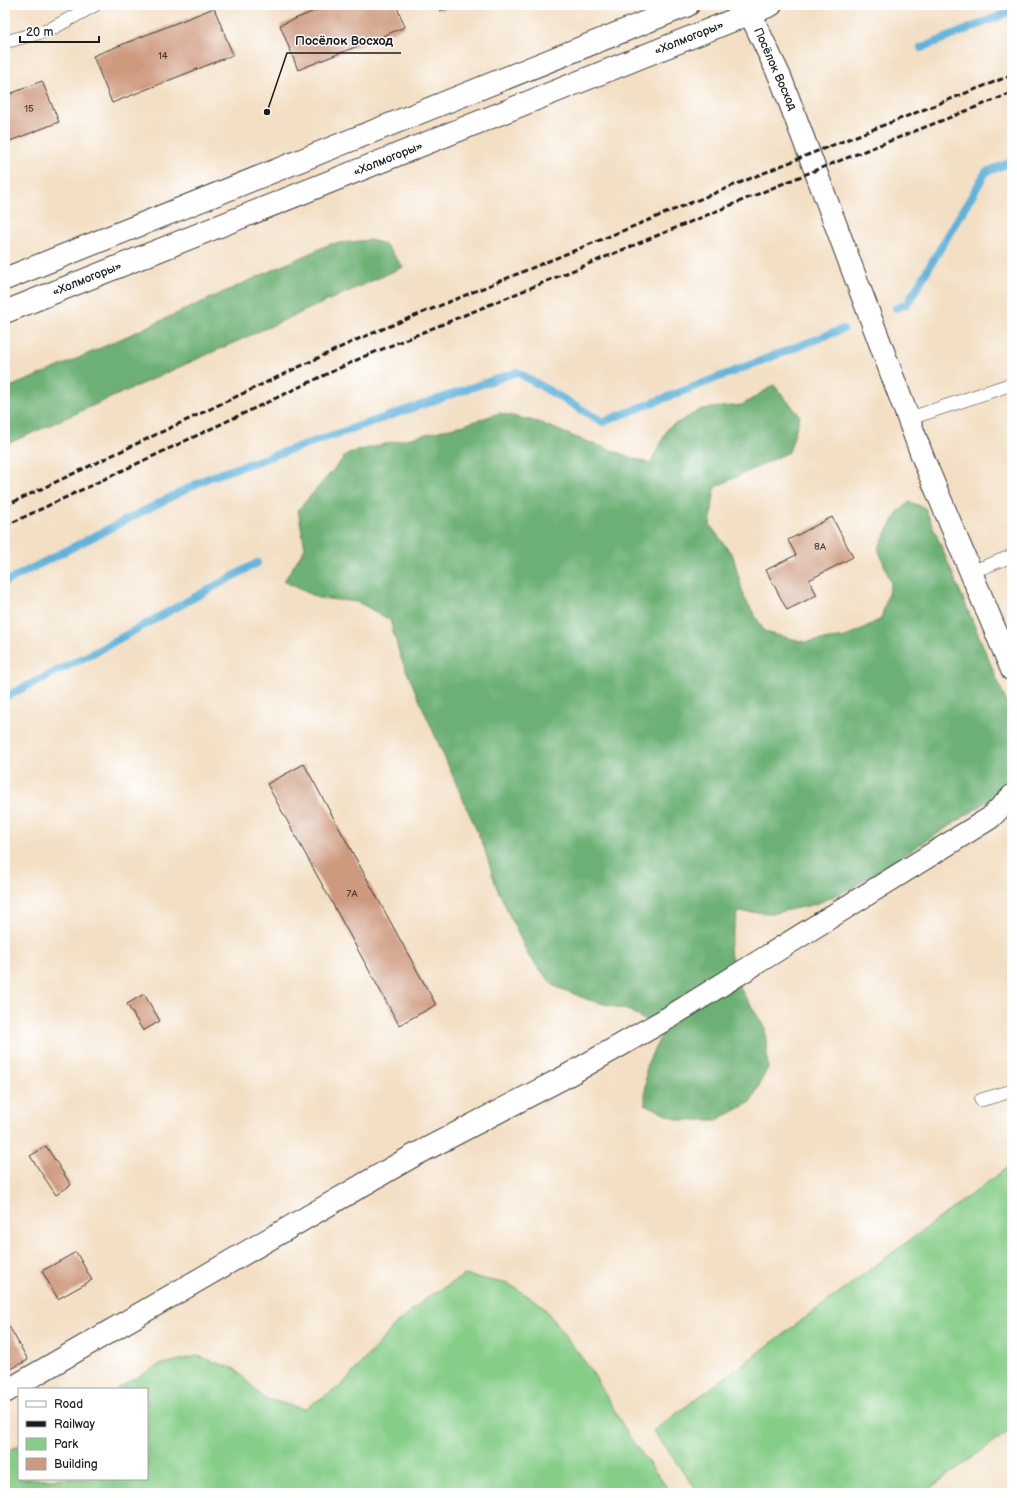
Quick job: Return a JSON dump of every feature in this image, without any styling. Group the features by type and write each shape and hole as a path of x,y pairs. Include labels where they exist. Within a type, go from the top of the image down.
{"main road":[{"path":"5,279 688,5"},
{"name":"«Холмогоры»","path":"5,312 748,9 771,5"},
{"name":"Посёлок Восход","path":"748,9 781,79 803,133 925,464 1012,670"},
{"path":"5,1392 411,1157 563,1078 668,1018 990,818 1012,796"}],"lane":[{"path":"5,42 48,30 95,5"},
{"path":"908,419 1012,384"},
{"path":"971,572 1012,556"},
{"path":"982,1100 1012,1091"}],"green space":[{"path":"370,240 385,244 403,267 5,445 5,389 63,365 330,244"},
{"path":"774,385 800,416 789,452 715,487 710,525 733,556 744,597 765,632 805,642 846,637 881,619 891,583 878,548 898,512 910,502 925,508 1012,715 1012,782 1009,788 852,888 816,904 775,913 738,912 729,949 740,988 765,1028 768,1067 751,1102 717,1120 679,1120 645,1104 646,1066 663,1032 630,1011 589,1000 554,986 529,957 496,886 484,847 400,656 390,620 358,602 318,598 284,581 305,548 298,510 348,453 464,425 499,413 538,422 650,464 668,428 702,409 742,405"},
{"path":"1012,1164 1012,1429 923,1493 699,1493 653,1431"},
{"path":"465,1275 509,1284 542,1305 591,1370 631,1439 671,1493 5,1493 5,1453 18,1446 18,1480 148,1480 148,1388 119,1388 159,1365 197,1356 235,1369 263,1398 304,1409 341,1386 396,1324 429,1296"}],"building":[{"path":"329,5 396,5 405,27 298,70 280,25"},
{"path":"438,5 456,5 440,11"},
{"path":"214,8 233,55 112,103 93,56"},
{"path":"42,81 59,122 5,143 5,96"},
{"path":"832,517 853,557 809,580 817,595 787,610 766,570 796,555 788,540"},
{"path":"304,764 436,1005 399,1025 267,784"},
{"path":"144,994 160,1021 143,1031 127,1004"},
{"path":"46,1146 71,1185 56,1195 30,1156"},
{"path":"76,1252 92,1280 58,1299 42,1271"},
{"path":"5,1319 28,1360 5,1372"}],"waterway":[{"path":"921,48 1012,11"},
{"path":"896,308 907,304 986,172 1012,162"},
{"path":"5,582 208,478 517,372 603,422 843,329"},
{"path":"5,697 95,652 257,563"}],"railway":[{"path":"5,506 356,340 810,154 1012,75"},
{"path":"5,526 363,357 816,170 1012,93"}],"place":[{"name":"Посёлок Восход","path":"267,112"}]}
